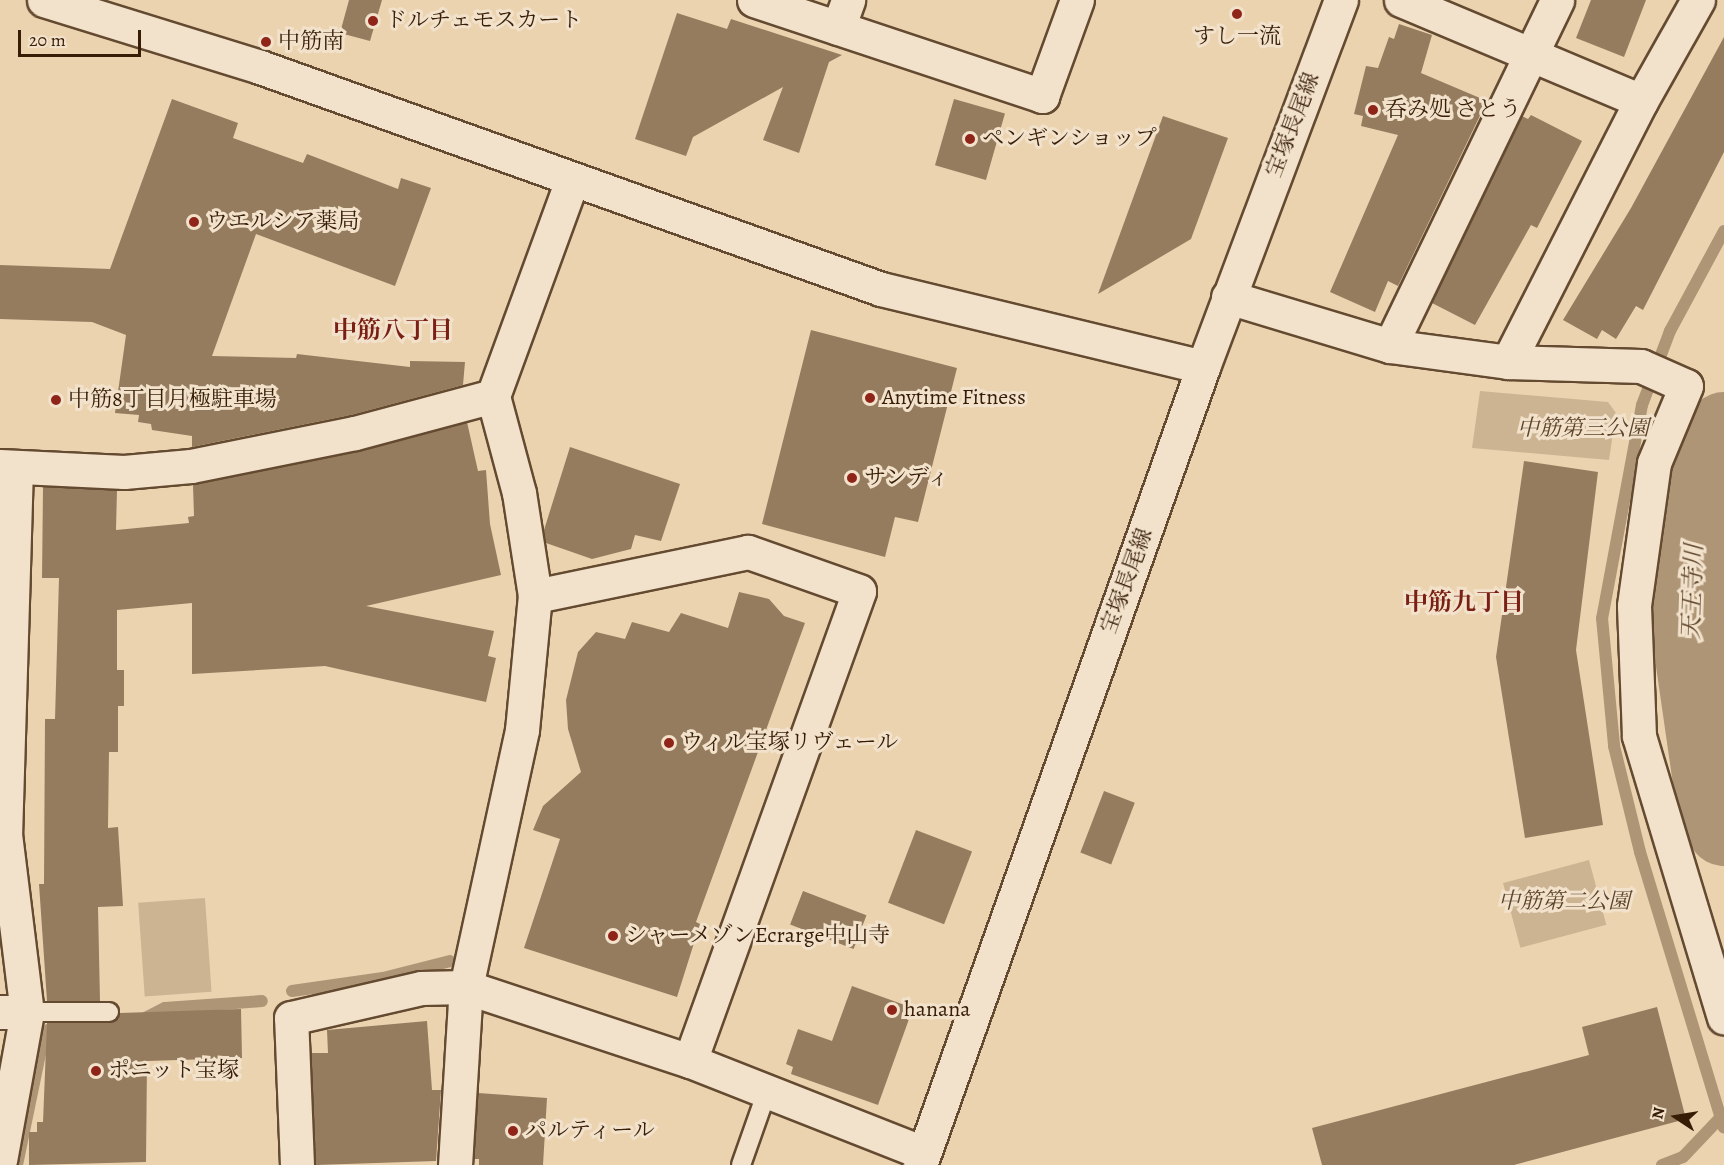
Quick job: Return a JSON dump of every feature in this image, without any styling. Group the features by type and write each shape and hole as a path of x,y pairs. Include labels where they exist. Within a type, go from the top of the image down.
{"street":[{"path":"44,0 260,67 881,289 1203,367"},
{"path":"754,0 843,14 1042,96 1077,0"},
{"name":"宝塚長尾線","path":"922,1159 1228,297 1341,0"},
{"path":"1401,0 1641,101"},
{"path":"1390,346 1557,0"},
{"path":"1508,362 1641,101 1698,0"},
{"path":"454,1165 466,987 522,730 536,596 519,493 493,396 572,180"},
{"path":"1228,297 1390,346 1508,362 1653,370 1686,386 1654,463 1634,606 1639,736 1724,1017"},
{"path":"0,1160 14,1012 5,834 8,467 124,472 191,466 355,434 493,396"},
{"path":"536,596 748,552 859,591 690,1061"},
{"path":"297,1165 291,1018 421,988 466,987 690,1061 766,1091 922,1159"}],"lane":[{"path":"14,1012 109,1012"},
{"path":"741,1165 766,1091"}],"green space":[{"name":"中筋第三公園","path":"1480,391 1608,402 1616,413 1609,460 1472,448"},
{"name":"中筋第二公園","path":"1589,860 1606,925 1520,948 1503,883"},
{"path":"205,898 212,992 145,996 138,903"}],"building":[{"path":"349,0 382,0 370,41 340,33"},
{"path":"1591,0 1646,0 1624,57 1576,38"},
{"path":"677,13 727,29 731,19 842,55 829,62 799,153 763,140 783,87 693,137 686,156 635,139"},
{"path":"1399,24 1432,35 1421,73 1487,101 1398,286 1388,281 1375,312 1330,292 1398,135 1361,126 1363,116 1354,114 1366,66 1378,68 1389,37 1394,39"},
{"path":"1724,37 1724,152 1643,310 1636,306 1616,339 1602,330 1597,339 1563,320 1631,208"},
{"path":"172,99 238,123 233,138 303,163 307,154 398,189 401,178 431,188 395,286 256,234 212,356 296,358 297,354 410,367 410,361 465,362 463,385 351,415 192,447 192,436 152,430 151,424 138,422 139,415 115,413 126,335 92,322 0,319 0,265 110,269"},
{"name":"ペンギンショップ","path":"954,99 1005,114 986,180 935,165"},
{"path":"1531,115 1582,141 1537,228 1531,225 1475,325 1432,303 1522,116 1528,119"},
{"path":"1163,116 1228,138 1191,239 1098,294"},
{"path":"811,330 957,368 918,522 895,517 885,557 762,524"},
{"path":"467,422 478,471 486,470 490,524 501,575 366,606 494,631 488,656 496,658 486,702 325,666 192,674 192,603 117,610 117,670 124,670 124,706 118,706 118,752 109,752 108,828 118,827 123,906 98,907 100,1001 47,1001 39,884 44,884 45,719 55,719 59,578 42,578 43,487 117,490 116,530 189,523 188,517 194,516 193,485 359,451"},
{"path":"570,447 680,484 661,541 635,535 631,549 592,559 546,543 544,530"},
{"path":"1524,461 1598,472 1576,650 1603,825 1525,838 1496,657"},
{"name":"ウィル宝塚リヴェール","path":"739,592 769,599 784,616 805,623 696,922 700,924 677,997 524,948 560,839 533,830 543,806 581,772 568,729 566,700 578,652 596,632 625,639 632,622 669,632 681,613 728,628"},
{"path":"1104,791 1135,803 1111,864 1080,853"},
{"path":"916,830 972,852 944,924 888,903"},
{"path":"803,891 866,915 854,949 790,925"},
{"path":"852,986 913,1008 878,1105 791,1074 793,1067 786,1064 798,1029 832,1041"},
{"path":"1657,1007 1686,1119 1514,1165 1322,1165 1312,1128 1589,1055 1582,1027"},
{"path":"241,1009 242,1058 147,1061 146,1162 29,1165 29,1132 37,1132 37,1122 43,1122 47,1023 110,1023 120,1013"},
{"path":"427,1021 432,1090 441,1090 436,1161 316,1165 311,1053 328,1053 327,1030"},
{"name":"パルティール","path":"478,1093 547,1098 543,1165 479,1165 479,1159 474,1159"}],"waterway":[{"path":"1724,231 1670,331 1642,405 1602,618 1614,746 1640,852 1724,1128"},
{"name":"天王寺川","path":"1724,429 1700,483 1688,629 1710,781 1724,829"},
{"path":"292,991 383,978 450,961"},
{"path":"145,1018 165,1008 262,1001"},
{"path":"17,1165 43,1039 48,1030 60,1029"},
{"path":"1662,1165 1683,1157 1721,1117"}],"place":[{"name":"すし一流","path":"1237,14"},
{"name":"ドルチェモスカート","path":"373,21"},
{"name":"中筋南","path":"266,42"},
{"name":"呑み処 さとう","path":"1373,110"},
{"name":"ペンギンショップ","path":"970,139"},
{"name":"ウエルシア薬局","path":"194,222"},
{"name":"Anytime Fitness","path":"870,398"},
{"name":"中筋8丁目月極駐車場","path":"56,400"},
{"name":"サンディ","path":"852,478"},
{"name":"ウィル宝塚リヴェール","path":"669,743"},
{"name":"シャーメゾンEcrarge中山寺","path":"613,936"},
{"name":"hanana","path":"892,1010"},
{"name":"ポニット宝塚","path":"96,1071"},
{"name":"パルティール","path":"513,1131"}],"district":[{"name":"中筋八丁目","path":"393,331"},
{"name":"中筋九丁目","path":"1464,603"}]}
